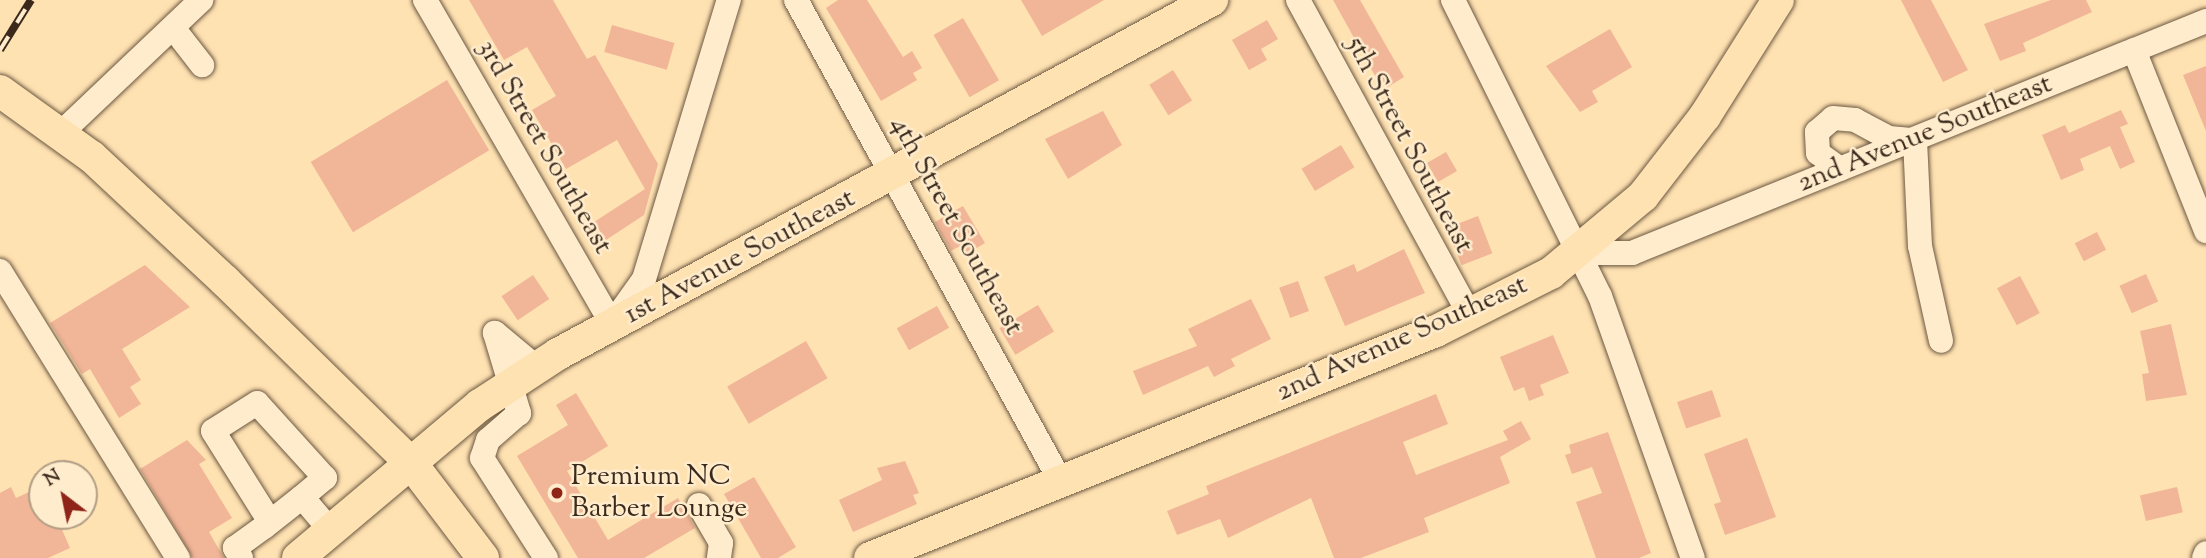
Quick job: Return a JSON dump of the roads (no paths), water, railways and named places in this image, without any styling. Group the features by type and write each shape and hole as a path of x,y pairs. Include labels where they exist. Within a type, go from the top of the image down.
{"main road":[{"name":"1st Avenue Southeast","path":"298,558 411,463 509,386 537,368 612,324 894,176 1212,0"},
{"path":"1581,253 1627,213 1678,152 1778,0"},
{"path":"0,91 131,190 411,463 483,558"},
{"name":"2nd Avenue Southeast","path":"870,558 1470,316 1581,253"}],"street":[{"path":"60,134 174,29 201,0"},
{"name":"3rd Street Southeast","path":"425,0 612,324"},
{"path":"612,324 644,279 729,0"},
{"name":"4th Street Southeast","path":"796,0 1061,482"},
{"name":"5th Street Southeast","path":"1298,0 1470,316"},
{"path":"1453,0 1581,253 1693,558"},
{"name":"2nd Avenue Southeast","path":"1581,253 1632,253 2206,21"},
{"path":"174,29 202,65"},
{"path":"2134,50 2206,231"},
{"path":"1840,169 1818,153 1817,132 1833,118 1855,120 1889,138 1915,140 1920,246 1941,341"},
{"path":"0,271 178,558"},
{"path":"537,368 495,333 519,413 488,440 482,458 538,555"},
{"path":"241,558 235,548 270,522 325,478 257,402 213,431 270,522"},
{"path":"302,497 331,531"},
{"path":"699,505 721,543 719,558"},
{"path":"2204,558 2206,553"}],"railway":[{"path":"0,50 31,0"}],"place":[{"name":"Premium NC Barber Lounge","path":"557,493"}]}
